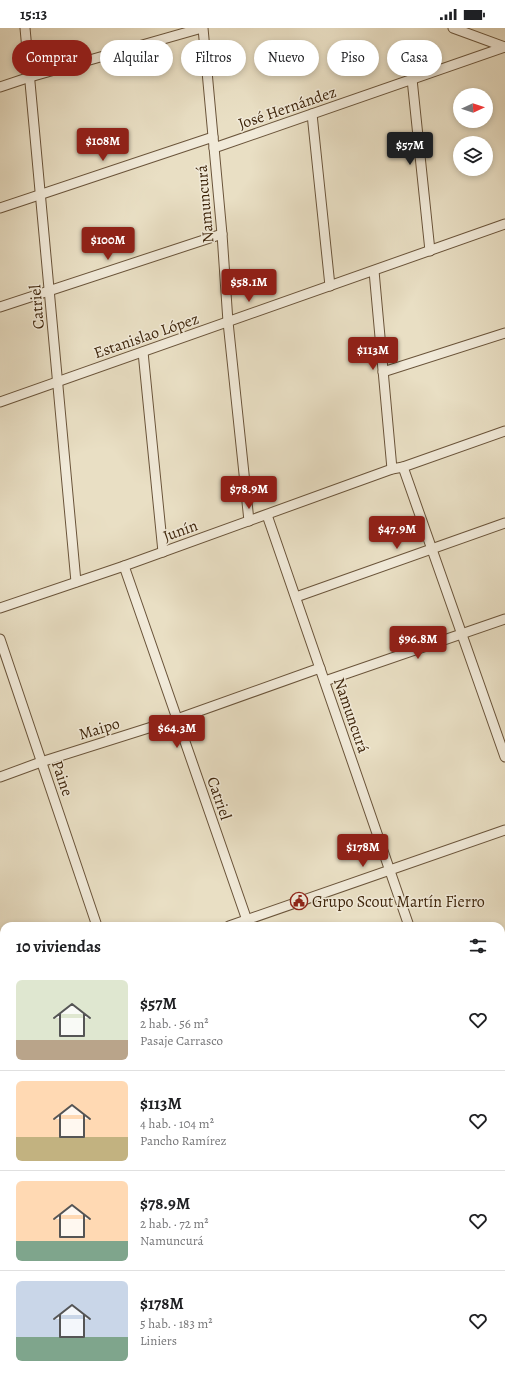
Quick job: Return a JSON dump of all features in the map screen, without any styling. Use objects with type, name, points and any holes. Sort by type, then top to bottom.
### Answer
[{"type":"street","name":"Catriel","points":[[25,28],[76,582]]},
{"type":"street","points":[[0,87],[202,28]]},
{"type":"street","name":"Namuncurá","points":[[202,28],[222,234],[228,322],[249,521]]},
{"type":"street","points":[[453,28],[505,47]]},
{"type":"street","name":"José Hernández","points":[[214,148],[505,47]]},
{"type":"street","points":[[412,79],[430,251]]},
{"type":"street","points":[[312,114],[330,286]]},
{"type":"street","points":[[0,208],[213,137]]},
{"type":"street","name":"Estanislao López","points":[[0,402],[505,224]]},
{"type":"street","points":[[0,307],[222,234]]},
{"type":"street","points":[[374,271],[392,468]]},
{"type":"street","points":[[383,372],[505,333]]},
{"type":"street","points":[[143,352],[163,552]]},
{"type":"street","name":"Junín","points":[[0,608],[267,515],[392,468],[404,467],[505,431]]},
{"type":"street","points":[[404,467],[505,757]]},
{"type":"street","name":"Namuncurá","points":[[267,515],[408,922]]},
{"type":"street","points":[[296,597],[505,522]]},
{"type":"street","name":"Catriel","points":[[124,566],[248,922]]},
{"type":"street","points":[[325,681],[505,619]]},
{"type":"street","name":"Paine","points":[[0,639],[96,922]]},
{"type":"street","name":"Maipo","points":[[0,777],[41,762],[177,719],[320,668]]},
{"type":"street","points":[[251,922],[390,870],[505,830]]},
{"type":"place","name":"Grupo Scout Martín Fierro","points":[[299,901]]}]
